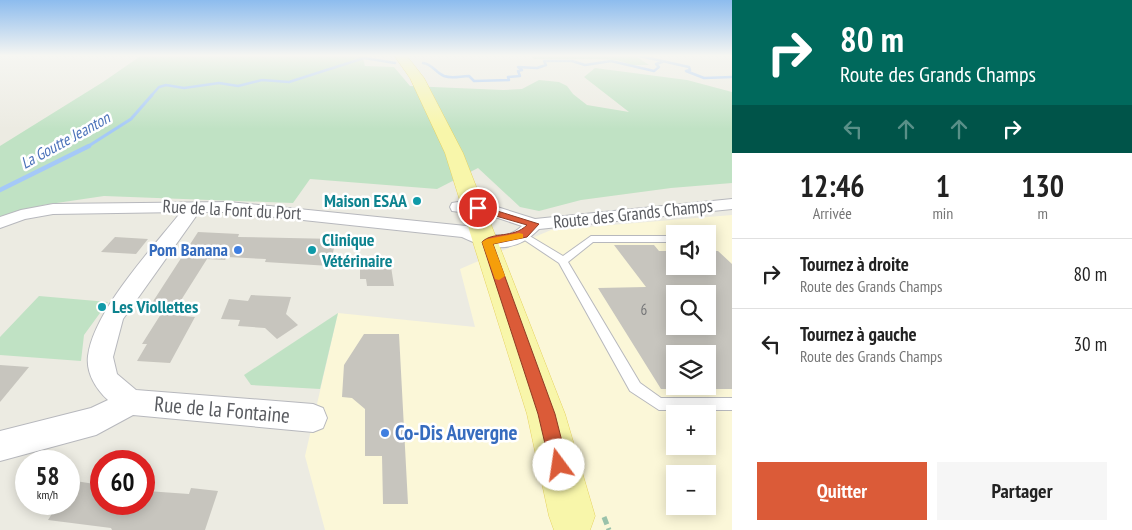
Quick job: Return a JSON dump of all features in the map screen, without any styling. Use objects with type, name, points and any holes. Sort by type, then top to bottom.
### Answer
[{"type":"main road","points":[[418,80],[427,98],[471,222],[486,296],[574,523]]},
{"type":"street","name":"Route des Grands Champs","points":[[471,222],[528,230],[732,204]]},
{"type":"street","name":"Rue de la Font du Port","points":[[0,223],[21,215],[52,209],[114,205],[261,210],[471,222]]},
{"type":"street","name":"Rue de la Fontaine","points":[[130,402],[106,380],[100,357],[112,317],[194,207]]},
{"type":"street","name":"Route des Grands Champs","points":[[471,222],[494,211],[528,230]]},
{"type":"street","name":"Rue de la Fontaine","points":[[0,446],[96,421],[130,402],[313,418]]},
{"type":"lane","points":[[528,230],[563,261],[634,387],[659,404],[732,404]]},
{"type":"lane","points":[[563,261],[591,239],[666,239]]},
{"type":"shaded area","points":[[732,215],[732,530],[325,530],[305,456],[338,313],[475,327],[460,269],[551,230]]},
{"type":"green space","points":[[106,80],[405,80],[410,86],[503,90],[522,89],[539,80],[559,82],[567,86],[573,94],[587,105],[629,112],[588,80],[687,80],[732,92],[732,183],[671,188],[581,200],[539,211],[520,207],[478,168],[437,189],[310,179],[293,203],[104,196],[43,205],[0,217],[0,146]]},
{"type":"green space","points":[[39,296],[108,302],[84,335],[81,361],[0,355],[0,337]]},
{"type":"green space","points":[[338,313],[320,389],[251,385],[244,375]]},
{"type":"building","points":[[198,232],[239,234],[238,237],[336,239],[330,266],[265,262],[266,259],[227,257],[225,260],[207,259],[178,305],[152,303]]},
{"type":"building","points":[[115,237],[148,239],[136,254],[101,252]]},
{"type":"building","points":[[614,245],[654,245],[659,251],[666,251],[666,275],[716,275],[716,251],[718,251],[732,264],[732,389],[716,389],[716,345],[666,345],[666,389],[661,389],[598,288],[646,287]]},
{"type":"building","points":[[360,260],[390,260],[394,286],[367,286],[366,279],[360,279]]},
{"type":"building","points":[[251,295],[291,297],[286,314],[298,325],[277,339],[265,328],[238,326],[240,320],[221,319],[229,299],[248,301]]},
{"type":"building","points":[[161,314],[195,317],[170,363],[137,361],[147,344],[142,344]]},
{"type":"building","name":"Co-Dis Auvergne","points":[[364,334],[399,334],[408,504],[383,504],[382,456],[365,456],[365,409],[352,398],[342,397],[344,365]]},
{"type":"building","points":[[0,365],[29,367],[0,402]]},
{"type":"building","points":[[80,482],[90,483],[90,515],[155,515],[155,492],[189,494],[191,488],[218,491],[205,530],[112,530],[111,528],[48,520],[51,515],[80,515]]},
{"type":"waterway","name":"La Goutte Jeanton","points":[[151,96],[159,87],[166,85],[184,88],[219,83],[238,86],[262,80],[289,82],[296,80]]},
{"type":"waterway","name":"La Goutte Jeanton","points":[[473,80],[509,80]]},
{"type":"waterway","name":"La Goutte Jeanton","points":[[87,147],[131,119],[152,95]]},
{"type":"waterway","name":"La Goutte Jeanton","points":[[0,190],[87,147]]},
{"type":"slow traffic","points":[[499,276],[487,242],[519,236]]},
{"type":"place","name":"Maison ESAA","points":[[417,201]]},
{"type":"place","name":"Pom Banana","points":[[238,250]]},
{"type":"place","name":"Clinique Vétérinaire","points":[[312,250]]},
{"type":"place","name":"Les Viollettes","points":[[102,307]]},
{"type":"place","name":"Co-Dis Auvergne","points":[[385,433]]},
{"type":"route","points":[[478,208],[494,211],[534,224],[523,235],[487,242],[546,414],[559,465]]}]
